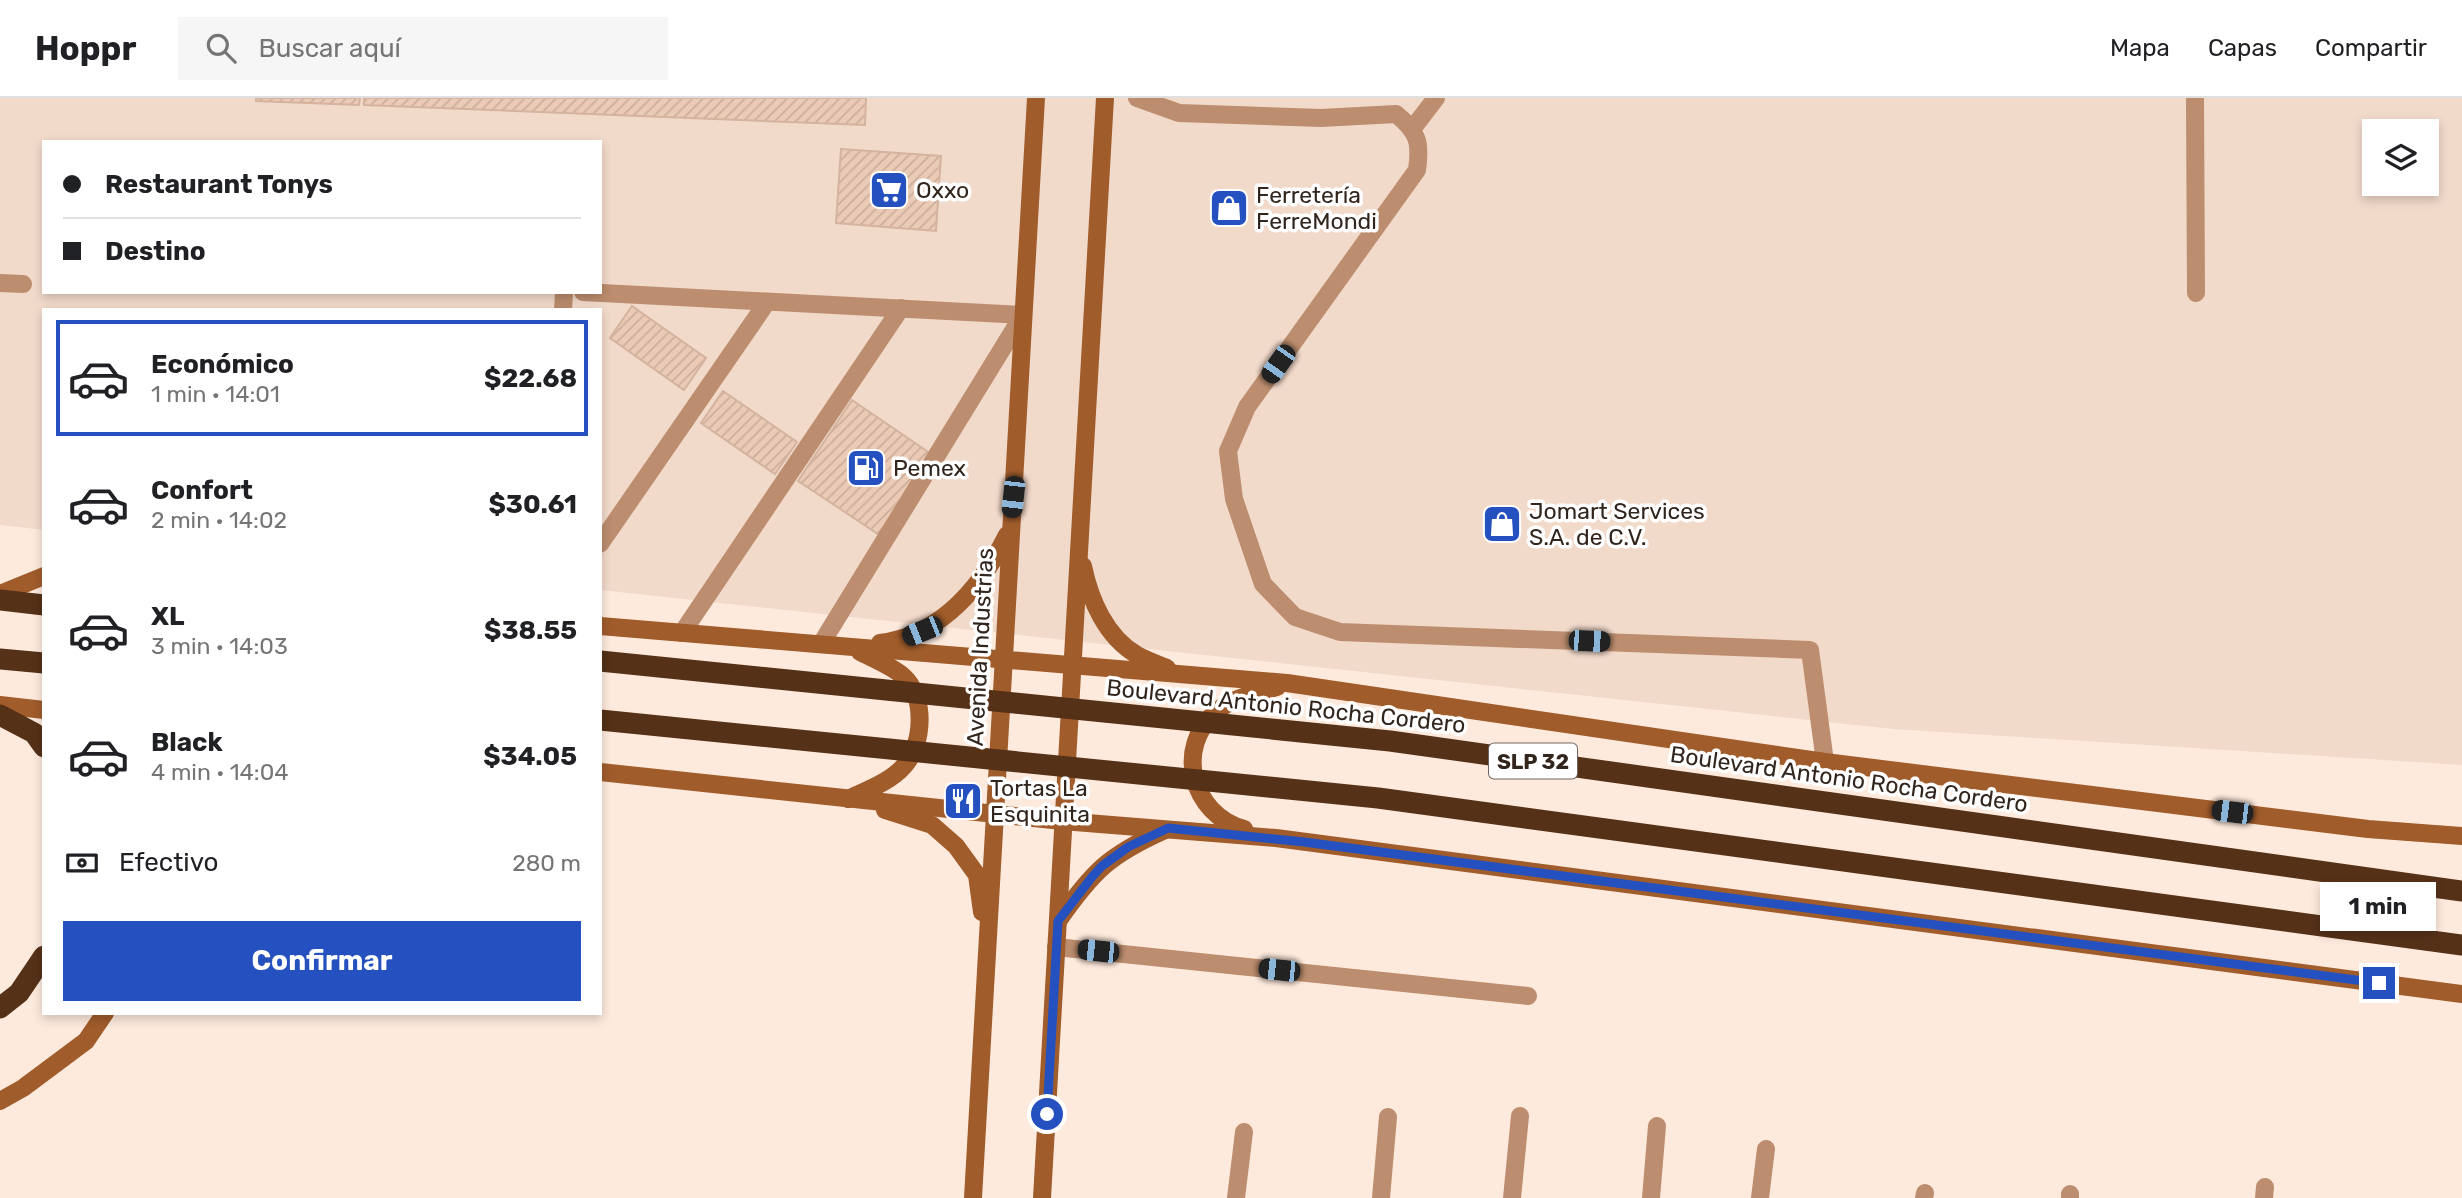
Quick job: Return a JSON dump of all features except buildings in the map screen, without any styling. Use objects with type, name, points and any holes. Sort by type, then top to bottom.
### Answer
[{"type":"highway","points":[[0,600],[42,604]]},
{"type":"highway","points":[[0,659],[42,663]]},
{"type":"highway","name":"Boulevard Antonio Rocha Cordero","points":[[602,661],[1390,741],[2462,891]]},
{"type":"highway","points":[[0,715],[34,733],[42,744]]},
{"type":"highway","points":[[602,719],[1378,798],[2462,944]]},
{"type":"highway","points":[[0,1007],[19,993],[42,959]]},
{"type":"main road","name":"Avenida Industrias","points":[[973,1198],[1036,98]]},
{"type":"main road","points":[[1042,1198],[1104,98]]},
{"type":"main road","points":[[851,647],[898,640],[922,631],[953,611],[976,587],[995,559],[1010,529],[1013,497]]},
{"type":"main road","points":[[1079,546],[1097,611],[1116,638],[1135,654],[1180,674]]},
{"type":"main road","points":[[0,594],[42,577]]},
{"type":"main road","name":"Boulevard Antonio Rocha Cordero","points":[[602,626],[1287,683],[1825,762],[2368,829],[2462,836]]},
{"type":"main road","points":[[848,799],[890,779],[905,765],[916,746],[920,724],[918,702],[905,677],[851,647]]},
{"type":"main road","points":[[1276,838],[1235,827],[1217,817],[1204,802],[1195,785],[1191,765],[1194,745],[1204,725],[1219,709],[1239,699],[1287,683]]},
{"type":"main road","points":[[0,705],[42,710]]},
{"type":"main road","points":[[602,772],[1062,821],[1276,838],[2462,994]]},
{"type":"main road","points":[[848,799],[932,825],[956,846],[977,875],[988,948]]},
{"type":"main road","points":[[1058,921],[1081,888],[1102,866],[1128,847],[1168,828]]},
{"type":"main road","points":[[0,1101],[23,1088],[86,1041],[104,1015]]},
{"type":"street","points":[[1137,98],[1178,113],[1321,118],[1396,114],[1413,128],[1420,148],[1418,170],[1247,407],[1228,451],[1234,499],[1263,584],[1295,617],[1340,632],[1810,650],[1825,762]]},
{"type":"street","points":[[1413,128],[1436,98]]},
{"type":"street","points":[[2195,98],[2196,293]]},
{"type":"street","points":[[0,282],[23,284]]},
{"type":"street","points":[[602,293],[1023,315],[821,644]]},
{"type":"street","points":[[602,541],[767,302]]},
{"type":"street","points":[[682,633],[901,309]]},
{"type":"street","points":[[1056,947],[1528,996]]},
{"type":"street","points":[[1512,1198],[1520,1116]]},
{"type":"street","points":[[1381,1198],[1388,1117]]},
{"type":"street","points":[[1651,1198],[1657,1126]]},
{"type":"street","points":[[1236,1198],[1244,1132]]},
{"type":"street","points":[[1760,1198],[1766,1149]]},
{"type":"shaded area","points":[[0,98],[2462,98],[2462,765],[1893,729],[602,590],[602,308],[42,308],[42,530],[0,525]]},
{"type":"place","name":"Oxxo","points":[[889,190]]},
{"type":"place","name":"Ferretería FerreMondi","points":[[1229,208]]},
{"type":"place","name":"Pemex","points":[[866,468]]},
{"type":"place","name":"Jomart Services S.A. de C.V.","points":[[1502,524]]},
{"type":"place","name":"Tortas La Esquinita","points":[[963,801]]},
{"type":"route","points":[[1047,1114],[1058,921],[1081,888],[1102,866],[1128,847],[1168,828],[1276,838],[2379,983]]}]
